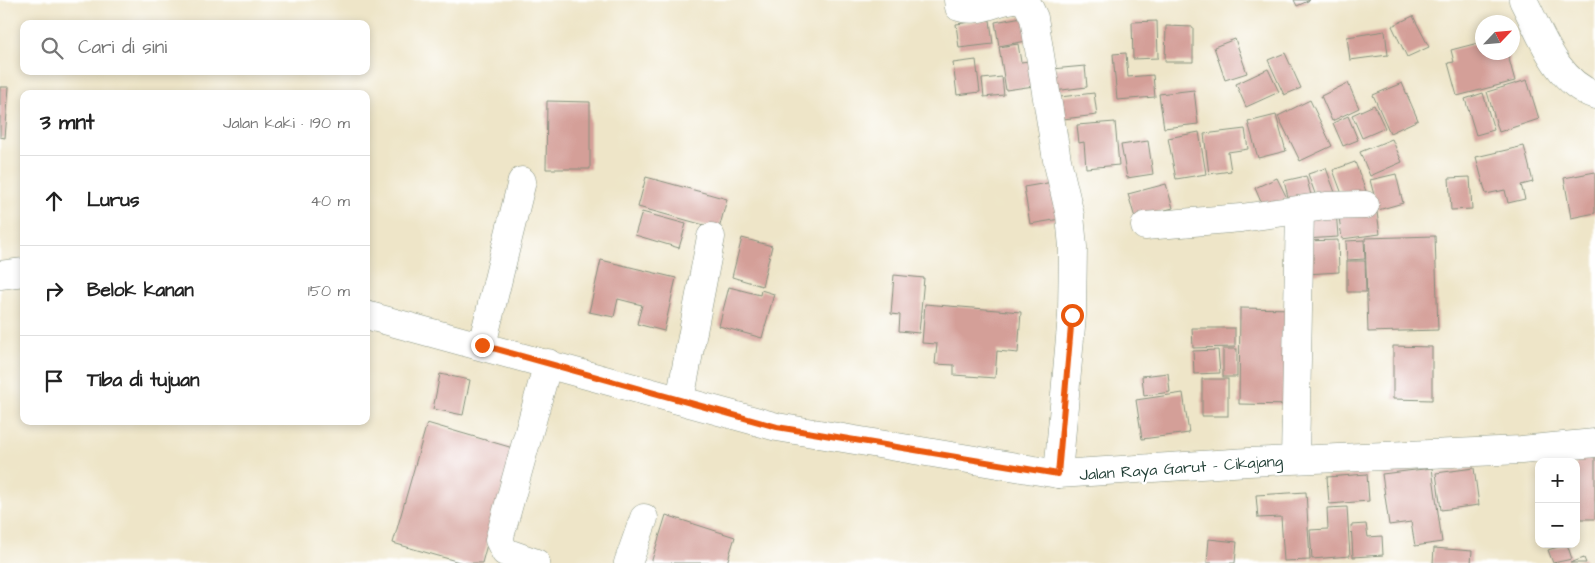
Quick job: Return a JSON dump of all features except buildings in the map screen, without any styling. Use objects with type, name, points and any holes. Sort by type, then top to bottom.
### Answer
[{"type":"main road","points":[[958,0],[959,7],[968,10],[978,10],[1021,1],[1034,18],[1057,160],[1070,215],[1072,315],[1058,474]]},
{"type":"main road","points":[[1523,0],[1567,79],[1582,91],[1595,95]]},
{"type":"main road","points":[[482,345],[522,181]]},
{"type":"main road","points":[[1145,226],[1365,205]]},
{"type":"main road","points":[[1295,460],[1300,210]]},
{"type":"main road","points":[[680,400],[711,237]]},
{"type":"main road","points":[[0,275],[20,272]]},
{"type":"main road","name":"Jalan Raya Garut - Cikajang","points":[[370,316],[482,345],[777,427],[1058,474],[1295,460],[1521,450],[1595,443]]},
{"type":"main road","points":[[536,563],[505,552],[499,540],[548,363]]},
{"type":"main road","points":[[628,563],[644,518]]},
{"type":"route","points":[[482,345],[777,427],[1036,472],[1058,474],[1067,395],[1068,348],[1072,315]]}]
